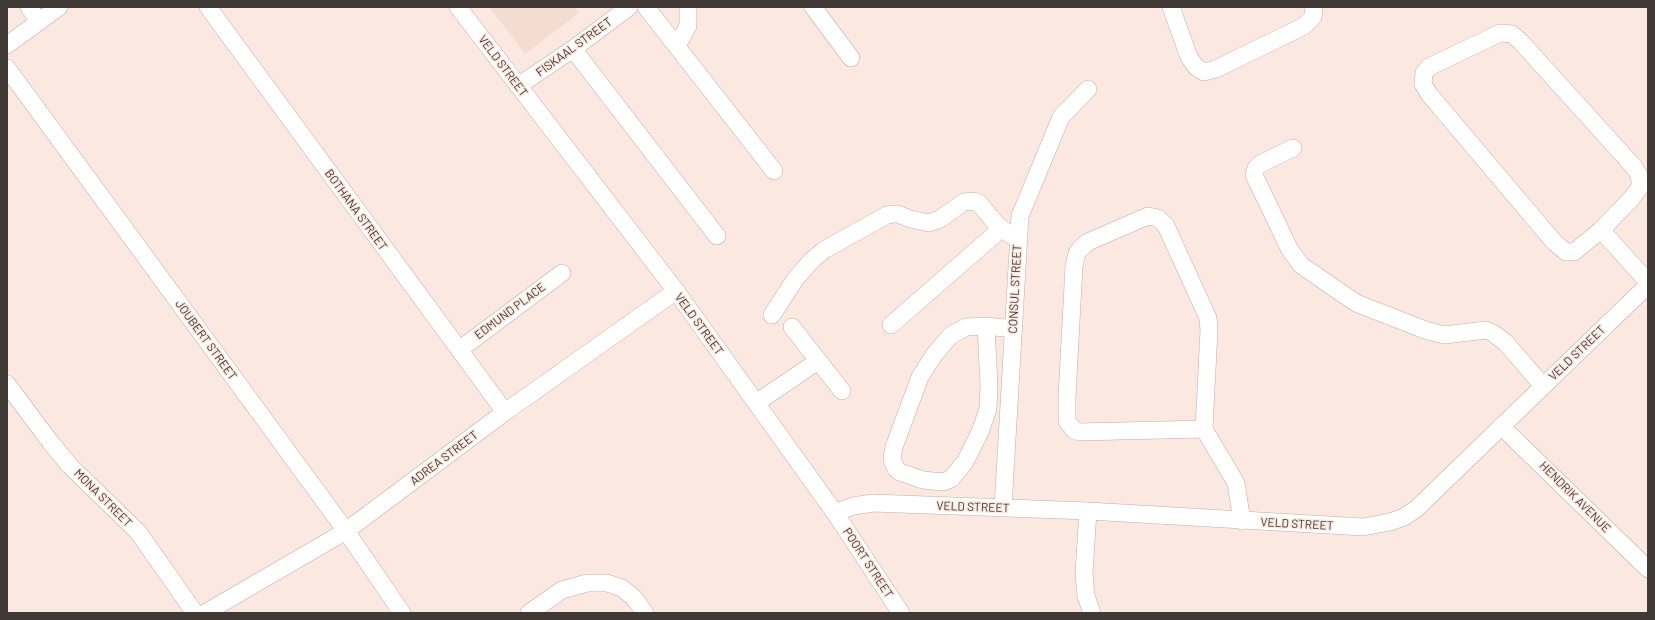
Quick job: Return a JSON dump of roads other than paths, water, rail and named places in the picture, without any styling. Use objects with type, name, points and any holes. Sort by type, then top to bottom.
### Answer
[{"type":"street","points":[[28,7],[39,22]]},
{"type":"street","points":[[7,45],[59,7]]},
{"type":"street","name":"BOTHANA STREET","points":[[208,7],[505,412]]},
{"type":"street","name":"VELD STREET","points":[[458,7],[676,291],[835,513],[853,506],[873,504],[1088,511],[1364,527],[1390,522],[1404,517],[1416,509],[1648,283]]},
{"type":"street","name":"FISKAAL STREET","points":[[518,86],[573,49],[629,7]]},
{"type":"street","points":[[646,7],[774,171]]},
{"type":"street","points":[[677,46],[688,26],[688,7]]},
{"type":"street","points":[[813,7],[851,58]]},
{"type":"street","points":[[1171,7],[1189,57],[1196,67],[1204,72],[1216,69],[1304,26],[1313,17],[1314,7]]},
{"type":"street","points":[[1506,33],[1516,37],[1634,167],[1639,175],[1640,181],[1638,192],[1601,230],[1574,252],[1563,250],[1429,94],[1424,87],[1422,80],[1426,69],[1494,35],[1506,33]]},
{"type":"street","points":[[573,49],[717,236]]},
{"type":"street","name":"JOUBERT STREET","points":[[7,68],[346,531],[402,613]]},
{"type":"street","name":"CONSUL STREET","points":[[1003,508],[1018,240],[1021,212],[1058,122],[1088,89]]},
{"type":"street","points":[[1293,148],[1260,164],[1256,168],[1254,175],[1290,250],[1301,265],[1356,304],[1425,330],[1444,335],[1486,330],[1493,333],[1506,343],[1543,386]]},
{"type":"street","points":[[772,315],[796,278],[812,260],[824,250],[887,215],[898,214],[910,219],[929,222],[940,219],[964,202],[974,200],[979,203],[1001,229],[1018,240]]},
{"type":"street","points":[[1204,429],[1079,432],[1074,430],[1067,421],[1074,266],[1077,253],[1088,242],[1148,216],[1158,218],[1166,226],[1208,318],[1209,330],[1204,429],[1236,483],[1242,521]]},
{"type":"street","points":[[891,325],[1001,229]]},
{"type":"street","points":[[1601,230],[1648,283]]},
{"type":"street","name":"EDMUND PLACE","points":[[459,350],[562,273]]},
{"type":"street","name":"ADREA STREET","points":[[205,613],[346,531],[505,412],[676,291]]},
{"type":"street","points":[[986,326],[989,386],[988,409],[980,432],[965,462],[954,476],[943,482],[923,480],[900,472],[894,464],[892,453],[920,377],[934,355],[950,336],[966,327],[986,326],[1013,329]]},
{"type":"street","points":[[792,327],[842,391]]},
{"type":"street","points":[[756,403],[818,361]]},
{"type":"street","name":"MONA STREET","points":[[7,384],[70,466],[138,532],[195,613]]},
{"type":"street","name":"HENDRIK AVENUE","points":[[1501,426],[1648,569]]},
{"type":"street","points":[[1088,511],[1084,573],[1086,596],[1092,613]]},
{"type":"street","name":"POORT STREET","points":[[835,513],[901,613]]},
{"type":"street","points":[[529,613],[562,590],[592,583],[608,583],[622,588],[634,598],[645,613]]}]
